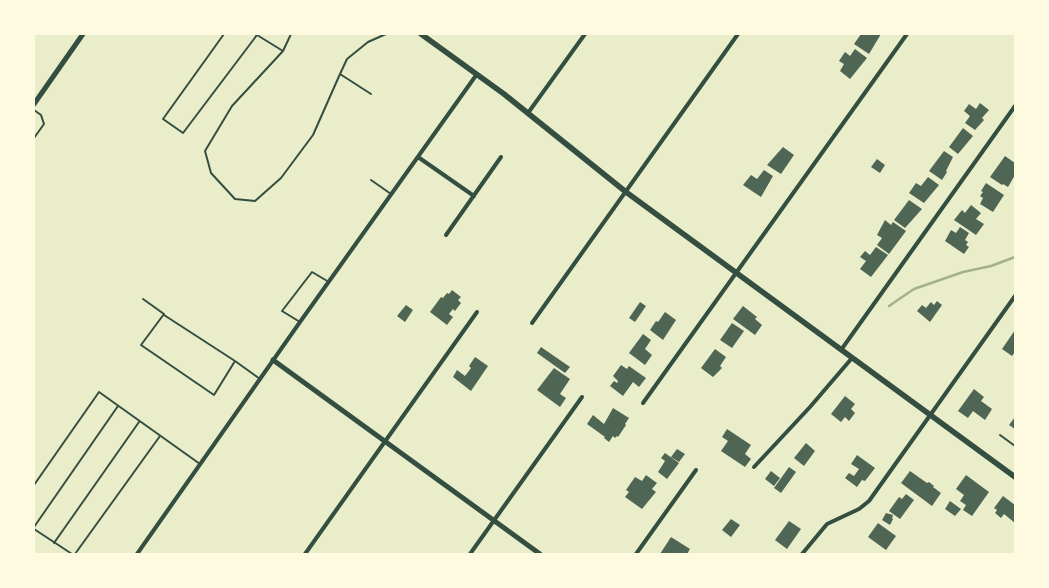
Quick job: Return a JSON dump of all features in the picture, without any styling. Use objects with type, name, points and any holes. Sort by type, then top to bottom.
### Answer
[{"type":"main road","points":[[421,34],[431,36],[626,192],[1015,477]]},
{"type":"street","points":[[34,104],[83,34]]},
{"type":"street","points":[[528,113],[585,34]]},
{"type":"street","points":[[532,323],[738,34]]},
{"type":"street","points":[[642,402],[907,34]]},
{"type":"street","points":[[137,554],[477,74]]},
{"type":"street","points":[[841,350],[1015,106]]},
{"type":"street","points":[[418,157],[474,196]]},
{"type":"street","points":[[446,234],[501,157]]},
{"type":"street","points":[[802,554],[827,524],[859,509],[869,500],[931,416],[1015,296]]},
{"type":"street","points":[[305,554],[477,312]]},
{"type":"street","points":[[754,467],[810,407],[852,358]]},
{"type":"street","points":[[274,360],[540,554]]},
{"type":"street","points":[[470,554],[582,397]]},
{"type":"street","points":[[636,554],[696,470]]},
{"type":"lane","points":[[224,34],[163,119],[183,133],[256,34],[283,52]]},
{"type":"lane","points":[[291,34],[283,52],[232,106],[205,150],[211,173],[235,199],[255,201],[281,178],[313,136],[347,59],[368,42],[386,34]]},
{"type":"lane","points":[[340,74],[370,94]]},
{"type":"lane","points":[[34,110],[40,115],[44,124],[34,138]]},
{"type":"lane","points":[[371,180],[392,194]]},
{"type":"lane","points":[[300,322],[282,311],[312,272],[329,282]]},
{"type":"lane","points":[[142,299],[260,379]]},
{"type":"lane","points":[[164,314],[142,345],[214,395],[235,361]]},
{"type":"lane","points":[[34,485],[99,392],[200,465]]},
{"type":"lane","points":[[118,406],[34,528],[74,554],[160,436]]},
{"type":"lane","points":[[54,542],[139,421]]},
{"type":"lane","points":[[1000,435],[1015,446]]},
{"type":"building","points":[[861,34],[881,34],[869,54],[854,44]]},
{"type":"building","points":[[855,49],[867,58],[850,79],[840,71],[844,64],[839,61],[845,52],[850,56]]},
{"type":"building","points":[[980,103],[989,110],[982,118],[984,120],[975,130],[965,123],[970,116],[964,111],[969,104],[976,109]]},
{"type":"building","points":[[963,128],[973,136],[958,154],[949,147]]},
{"type":"building","points":[[783,147],[794,155],[781,174],[767,165]]},
{"type":"building","points":[[944,151],[953,157],[942,180],[929,171]]},
{"type":"building","points":[[1005,156],[1015,163],[1015,175],[1008,187],[990,177]]},
{"type":"building","points":[[877,159],[885,165],[880,173],[871,167]]},
{"type":"building","points":[[764,170],[773,176],[761,197],[743,185],[751,175],[757,179]]},
{"type":"building","points":[[928,177],[939,185],[924,203],[909,193],[916,183],[921,186]]},
{"type":"building","points":[[986,183],[1004,195],[993,212],[980,204],[983,198],[980,196],[983,192],[981,191]]},
{"type":"building","points":[[909,200],[922,209],[905,228],[894,220]]},
{"type":"building","points":[[971,205],[981,213],[976,219],[984,224],[976,235],[954,220],[962,210],[965,213]]},
{"type":"building","points":[[885,220],[891,225],[893,222],[906,231],[889,254],[877,245],[882,238],[877,235]]},
{"type":"building","points":[[960,227],[969,233],[965,240],[968,242],[966,245],[969,247],[964,254],[945,241],[951,230],[956,233]]},
{"type":"building","points":[[876,247],[888,255],[871,277],[860,269],[866,261],[860,257],[865,251],[870,255]]},
{"type":"building","points":[[452,290],[461,297],[458,300],[461,303],[455,311],[453,309],[449,314],[453,317],[447,325],[430,312],[441,297],[443,298]]},
{"type":"building","points":[[937,301],[942,305],[930,322],[917,311],[922,305],[926,308],[931,302],[934,305]]},
{"type":"building","points":[[640,302],[646,306],[635,322],[629,318]]},
{"type":"building","points":[[406,305],[413,310],[405,322],[397,316]]},
{"type":"building","points":[[743,306],[757,317],[755,319],[762,325],[755,335],[733,319]]},
{"type":"building","points":[[665,312],[676,320],[663,340],[650,330]]},
{"type":"building","points":[[732,323],[744,331],[732,348],[720,340]]},
{"type":"building","points":[[1015,330],[1015,352],[1012,356],[1002,349]]},
{"type":"building","points":[[643,334],[651,340],[645,349],[652,355],[645,365],[629,353]]},
{"type":"building","points":[[541,347],[570,367],[565,373],[537,353]]},
{"type":"building","points":[[715,349],[726,357],[720,366],[722,368],[713,377],[701,368]]},
{"type":"building","points":[[475,357],[488,366],[471,391],[453,377],[457,370],[465,376],[471,368],[469,366]]},
{"type":"building","points":[[621,365],[627,369],[629,366],[646,378],[639,387],[633,382],[623,396],[610,386],[614,381],[617,383],[618,381],[613,376]]},
{"type":"building","points":[[554,368],[570,379],[560,394],[566,398],[560,407],[537,390]]},
{"type":"building","points":[[974,389],[984,397],[981,401],[992,409],[985,420],[973,411],[968,418],[958,411]]},
{"type":"building","points":[[845,396],[855,404],[851,409],[855,413],[849,421],[845,417],[841,422],[831,414]]},
{"type":"building","points":[[613,408],[629,418],[618,437],[615,438],[613,436],[609,442],[587,424],[593,415],[604,424]]},
{"type":"building","points":[[1015,417],[1015,429],[1009,425]]},
{"type":"building","points":[[727,429],[751,445],[745,454],[751,459],[745,467],[721,451],[728,441],[722,437]]},
{"type":"building","points":[[806,443],[815,451],[804,466],[794,458]]},
{"type":"building","points":[[677,449],[685,454],[679,462],[671,457]]},
{"type":"building","points":[[665,453],[679,463],[667,479],[658,472],[665,461],[661,458]]},
{"type":"building","points":[[857,455],[875,468],[865,481],[862,480],[857,487],[845,478],[849,473],[854,476],[859,469],[851,464]]},
{"type":"building","points":[[789,467],[796,472],[781,493],[774,488]]},
{"type":"building","points":[[771,471],[780,478],[774,486],[765,479]]},
{"type":"building","points":[[910,471],[927,483],[929,482],[941,493],[932,506],[901,483]]},
{"type":"building","points":[[646,475],[657,483],[652,489],[656,492],[642,509],[625,497],[629,492],[626,490],[635,477],[642,481]]},
{"type":"building","points":[[966,475],[989,492],[972,516],[963,510],[966,505],[960,501],[964,495],[956,489]]},
{"type":"building","points":[[906,494],[914,500],[900,519],[889,511],[899,497],[902,499]]},
{"type":"building","points":[[1003,496],[1015,505],[1015,523],[1004,514],[1001,518],[995,513],[997,510],[994,508]]},
{"type":"building","points":[[950,501],[961,509],[955,516],[945,509]]},
{"type":"building","points":[[886,513],[893,515],[890,525],[882,520]]},
{"type":"building","points":[[731,519],[740,525],[731,537],[722,530]]},
{"type":"building","points":[[789,521],[801,529],[787,549],[775,540]]},
{"type":"building","points":[[878,523],[896,536],[886,550],[868,537]]},
{"type":"building","points":[[671,537],[690,549],[687,554],[660,554]]},
{"type":"waterway","points":[[889,306],[914,289],[1015,257]]}]
